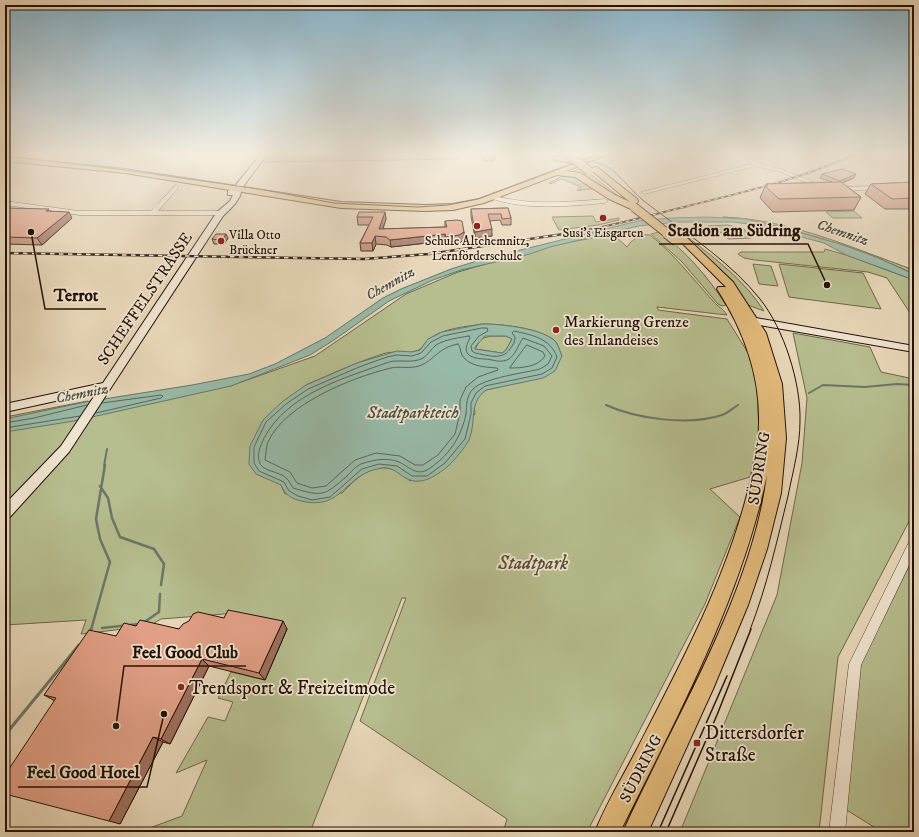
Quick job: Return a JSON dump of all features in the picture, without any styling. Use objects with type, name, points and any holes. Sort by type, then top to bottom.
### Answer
[{"type":"main road","name":"SCHEFFELSTRASSE","points":[[5,513],[65,448],[221,213],[219,211],[231,192]]},
{"type":"main road","points":[[272,192],[327,204],[371,208],[453,207],[492,197],[501,192]]},
{"type":"main road","points":[[299,192],[340,200],[378,203],[439,203],[474,197],[486,192]]},
{"type":"main road","points":[[605,192],[637,206]]},
{"type":"main road","name":"SÜDRING","points":[[619,192],[680,240],[706,258],[723,277],[770,358],[778,399],[778,456],[769,510],[753,567],[733,619],[635,832]]},
{"type":"main road","points":[[745,317],[914,344]]},
{"type":"main road","points":[[745,317],[914,349]]},
{"type":"main road","name":"SÜDRING","points":[[607,832],[668,712],[708,627],[747,529],[759,480],[764,449],[766,422],[762,384],[745,317]]},
{"type":"main road","points":[[5,408],[105,386]]},
{"type":"street","points":[[153,213],[172,192]]},
{"type":"street","points":[[492,197],[503,201],[519,203],[605,201]]},
{"type":"street","points":[[5,203],[79,213],[221,213]]},
{"type":"street","points":[[837,832],[855,664],[914,543]]},
{"type":"green space","points":[[854,211],[862,218],[833,218],[826,212]]},
{"type":"green space","points":[[593,216],[596,222],[619,218],[619,220],[598,225],[559,230],[552,217]]},
{"type":"green space","points":[[723,217],[748,219],[772,223],[820,236],[914,270],[914,274],[876,257],[843,245],[796,231],[745,219]]},
{"type":"green space","points":[[728,225],[744,229],[751,238],[728,239],[723,233],[713,232],[708,226]]},
{"type":"green space","points":[[659,232],[678,247],[696,265],[712,284],[726,305],[722,306],[718,304],[682,262],[651,234]]},
{"type":"green space","name":"Stadtpark","points":[[613,234],[627,247],[637,238],[643,235],[650,235],[675,258],[727,315],[657,307],[658,310],[727,319],[750,356],[757,383],[759,435],[750,477],[710,489],[740,517],[705,604],[587,832],[503,832],[507,819],[360,721],[406,598],[402,598],[310,832],[146,832],[147,829],[182,816],[207,760],[176,773],[208,717],[225,721],[233,702],[218,698],[231,672],[265,680],[287,629],[237,613],[161,619],[149,626],[81,634],[86,620],[5,625],[5,417],[88,401],[95,411],[230,386],[315,356],[406,294],[458,272],[549,246]],"holes":[[[490,324],[510,326],[540,333],[555,341],[562,356],[499,387],[486,390],[478,396],[474,404],[475,414],[410,481],[395,470],[379,468],[359,477],[342,493],[285,494],[281,485],[306,385],[376,356],[386,353],[416,351],[429,339],[447,330]]]},
{"type":"green space","points":[[689,238],[720,263],[739,281],[764,311],[748,305],[737,290],[685,239]]},
{"type":"green space","points":[[825,249],[846,255],[914,280],[914,319],[887,278],[868,272],[755,260],[744,258],[738,254],[741,252],[824,252]]},
{"type":"green space","points":[[753,264],[771,266],[778,286],[759,284]]},
{"type":"green space","points":[[779,264],[863,273],[881,309],[789,297]]},
{"type":"green space","points":[[793,333],[870,347],[881,372],[914,379],[914,512],[838,657],[819,832],[680,832],[777,595],[802,463],[807,398]]},
{"type":"green space","points":[[490,336],[506,336],[512,339],[506,350],[502,353],[475,349],[481,339]]},
{"type":"green space","points":[[914,556],[914,832],[882,832],[845,809],[861,664]]},
{"type":"water","points":[[708,217],[745,219],[781,227],[843,245],[876,257],[914,274],[914,280],[846,255],[824,243],[756,225],[733,222],[678,222],[639,226],[461,270],[433,280],[389,301],[310,355],[231,386],[74,421],[5,432],[5,419],[85,402],[192,385],[249,374],[275,364],[325,338],[383,298],[401,289],[451,269],[480,260],[638,221],[669,218]]},
{"type":"water","name":"Stadtparkteich","points":[[482,324],[531,330],[555,341],[562,356],[555,371],[543,378],[486,390],[480,395],[475,407],[469,440],[448,466],[425,480],[410,480],[388,468],[377,469],[357,478],[334,497],[326,501],[315,503],[301,501],[294,498],[284,491],[281,485],[256,474],[249,464],[250,446],[263,420],[283,401],[306,385],[357,363],[397,351],[412,352],[420,350],[428,339],[442,332]],"holes":[[[485,336],[506,336],[512,339],[506,350],[502,353],[475,349],[475,347]]]},
{"type":"building","points":[[772,192],[854,192],[861,197],[779,199]]},
{"type":"building","points":[[882,192],[914,192],[914,198],[892,199]]},
{"type":"building","points":[[5,208],[49,209],[46,211],[69,212],[37,238],[5,237]]},
{"type":"building","points":[[508,208],[511,218],[502,219],[501,214],[488,214],[492,229],[475,232],[471,209]]},
{"type":"building","points":[[359,212],[385,212],[379,229],[447,227],[445,221],[457,220],[462,221],[464,232],[459,235],[446,237],[445,234],[390,240],[386,237],[375,236],[372,243],[360,243],[373,217],[357,217]]},
{"type":"building","points":[[216,234],[226,234],[222,240],[212,239]]},
{"type":"building","points":[[228,610],[283,621],[259,673],[202,659],[161,739],[153,737],[109,821],[5,794],[5,775],[56,698],[44,695],[89,630],[116,636],[124,623],[136,626],[140,620],[179,629],[183,624],[189,621],[193,614],[198,612],[224,618]]},
{"type":"waterway","points":[[809,393],[823,385],[865,387],[897,384],[914,385]]},
{"type":"waterway","points":[[606,405],[633,414],[679,420],[694,420],[722,415],[738,405]]},
{"type":"waterway","points":[[104,466],[107,449]]},
{"type":"waterway","points":[[101,488],[105,465]]},
{"type":"waterway","points":[[91,630],[110,562],[100,539],[96,519],[101,488]]},
{"type":"waterway","points":[[101,488],[108,498],[112,518],[120,537],[154,549],[164,564],[161,585]]},
{"type":"waterway","points":[[143,623],[159,612],[160,594]]},
{"type":"waterway","points":[[102,628],[139,624]]},
{"type":"waterway","points":[[5,735],[79,645]]},
{"type":"tram line","points":[[275,192],[334,203],[418,207],[448,205],[478,199],[497,192]]},
{"type":"tram line","points":[[634,192],[645,202],[712,252],[749,286],[769,311],[777,325],[794,374],[800,406],[799,440],[796,458],[776,547],[762,597],[750,630]]},
{"type":"tram line","points":[[666,832],[717,715],[751,629]]},
{"type":"tram line","points":[[658,832],[727,676]]},
{"type":"railway","points":[[566,234],[626,222],[741,192]]},
{"type":"railway","points":[[5,253],[364,259],[429,254],[566,234]]},
{"type":"place","name":"Susi's Eisgarten","points":[[603,218]]},
{"type":"place","name":"Schule Altchemnitz, Lernförderschule","points":[[477,226]]},
{"type":"place","name":"Terrot","points":[[31,232]]},
{"type":"place","name":"Villa Otto Brückner","points":[[221,241]]},
{"type":"place","name":"Stadion am Südring","points":[[827,285]]},
{"type":"place","name":"Markierung Grenze des Inlandeises","points":[[556,330]]},
{"type":"place","name":"Trendsport & Freizeitmode","points":[[181,687]]},
{"type":"place","name":"Feel Good Hotel","points":[[164,714]]},
{"type":"place","name":"Feel Good Club","points":[[116,726]]},
{"type":"place","name":"Dittersdorfer Straße","points":[[697,743]]},
{"type":"water label","name":"Chemnitz","points":[[843,232]]},
{"type":"water label","name":"Chemnitz","points":[[390,283]]},
{"type":"water label","name":"Chemnitz","points":[[82,393]]}]
